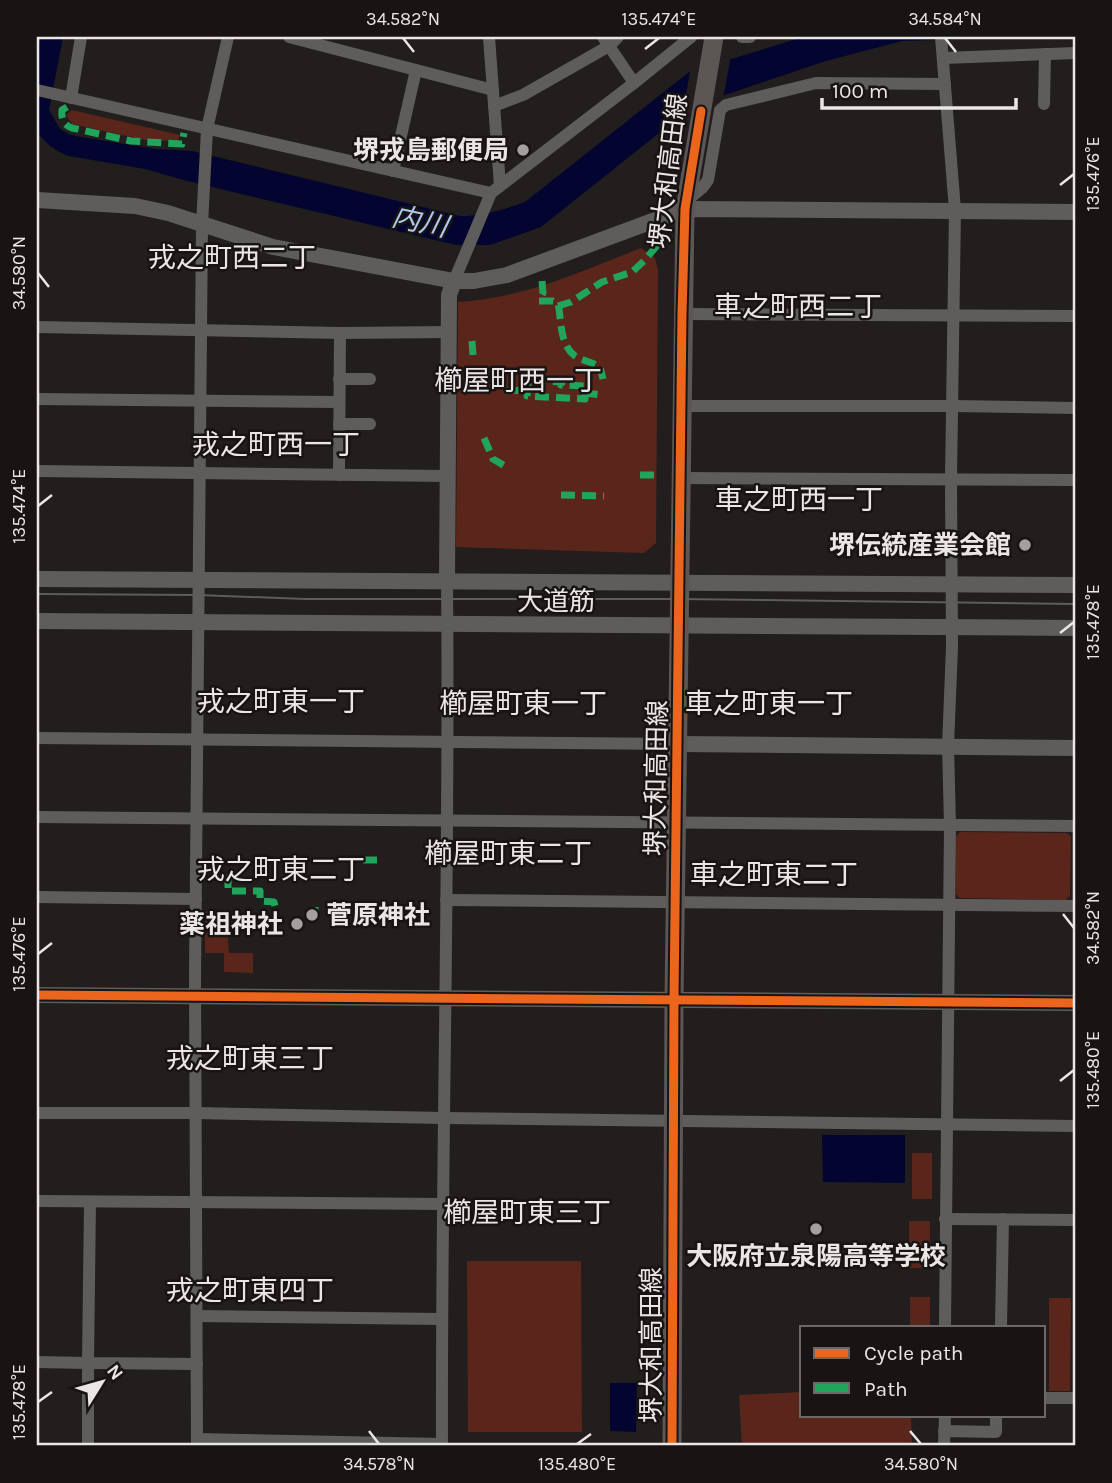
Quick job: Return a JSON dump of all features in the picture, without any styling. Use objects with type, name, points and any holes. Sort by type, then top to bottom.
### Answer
[{"type":"main road","name":"堺大和高田線","points":[[672,1446],[674,999],[685,205],[710,110],[710,57],[714,37]]},
{"type":"street","points":[[66,97],[81,37]]},
{"type":"street","points":[[228,37],[206,135],[202,225],[195,1112],[197,1442],[442,1445],[449,295],[493,193],[494,106],[489,37]]},
{"type":"street","points":[[289,37],[493,90]]},
{"type":"street","points":[[493,193],[691,37]]},
{"type":"street","points":[[742,37],[750,37]]},
{"type":"street","points":[[494,106],[523,94],[610,40],[634,83]]},
{"type":"street","points":[[945,1326],[950,825],[948,746],[952,629],[955,210],[942,48],[1045,54],[1075,53]]},
{"type":"street","points":[[1044,104],[1045,54]]},
{"type":"street","points":[[393,171],[416,70]]},
{"type":"street","points":[[710,110],[816,83],[945,84]]},
{"type":"street","points":[[37,90],[206,135],[493,193]]},
{"type":"street","points":[[37,200],[135,206],[169,213],[273,247],[454,281],[474,281],[508,275],[685,205],[1075,212]]},
{"type":"street","points":[[682,314],[1075,316]]},
{"type":"street","points":[[37,327],[340,333],[449,332]]},
{"type":"street","points":[[339,475],[340,333]]},
{"type":"street","points":[[339,379],[370,379]]},
{"type":"street","points":[[37,399],[339,402]]},
{"type":"street","points":[[681,406],[1075,408]]},
{"type":"street","points":[[339,424],[370,424]]},
{"type":"street","points":[[37,471],[447,476]]},
{"type":"street","points":[[681,478],[1075,480]]},
{"type":"street","name":"大道筋","points":[[37,579],[1075,585]]},
{"type":"street","name":"大道筋","points":[[37,621],[1075,628]]},
{"type":"street","points":[[37,738],[1075,748]]},
{"type":"street","points":[[37,817],[1075,826]]},
{"type":"street","points":[[37,897],[196,899]]},
{"type":"street","points":[[446,900],[1075,906]]},
{"type":"street","points":[[37,995],[1075,1003]]},
{"type":"street","points":[[37,1113],[195,1112],[1075,1126]]},
{"type":"street","points":[[37,1201],[444,1204]]},
{"type":"street","points":[[88,1446],[90,1202]]},
{"type":"street","points":[[946,1219],[1075,1220]]},
{"type":"street","points":[[1001,1326],[1003,1219]]},
{"type":"street","points":[[197,1316],[441,1319]]},
{"type":"street","points":[[37,1362],[197,1364]]},
{"type":"street","points":[[1046,1398],[1075,1398]]},
{"type":"street","points":[[944,1446],[945,1416]]},
{"type":"street","points":[[944,1431],[996,1432],[996,1416]]},
{"type":"shaded area","points":[[72,110],[180,135],[178,141],[145,140],[72,124],[66,115]]},
{"type":"shaded area","points":[[641,248],[655,258],[658,270],[656,543],[644,553],[456,547],[458,302],[528,290]]},
{"type":"shaded area","points":[[960,832],[1067,833],[1071,837],[1070,896],[1065,900],[960,898],[956,894],[956,836]]},
{"type":"shaded area","points":[[205,911],[226,912],[229,953],[253,953],[253,973],[224,972],[224,953],[205,953]]},
{"type":"shaded area","points":[[912,1153],[932,1153],[932,1199],[912,1199]]},
{"type":"shaded area","points":[[909,1221],[930,1221],[930,1268],[909,1268]]},
{"type":"shaded area","points":[[467,1261],[581,1261],[582,1432],[468,1432]]},
{"type":"shaded area","points":[[910,1297],[930,1297],[930,1326],[910,1326]]},
{"type":"shaded area","points":[[1049,1298],[1071,1298],[1070,1391],[1049,1391]]},
{"type":"shaded area","points":[[800,1392],[800,1416],[911,1416],[912,1446],[742,1446],[739,1395]]},
{"type":"water","name":"内川","points":[[40,37],[63,37],[49,110],[60,129],[71,135],[156,149],[192,151],[460,216],[493,212],[525,202],[689,72],[803,37],[1033,37],[902,41],[826,61],[725,95],[683,114],[541,227],[490,245],[456,245],[145,169],[59,152],[47,144],[37,132],[37,62]]},
{"type":"water","points":[[822,1135],[905,1135],[905,1183],[823,1182]]},
{"type":"water","points":[[610,1383],[637,1383],[636,1432],[610,1431]]},
{"type":"pier","points":[[731,55],[723,99],[681,120],[691,67]]},
{"type":"tram line","points":[[37,594],[305,599],[678,599],[1075,604]]},
{"type":"marked path","points":[[67,107],[62,110],[63,119],[72,128],[131,141],[182,144],[184,133]]},
{"type":"marked path","points":[[558,306],[571,302],[602,282],[632,272],[660,242]]},
{"type":"marked path","points":[[542,281],[543,293],[539,301],[553,301],[558,304],[566,345],[575,356],[600,367],[603,379]]},
{"type":"marked path","points":[[472,341],[473,355]]},
{"type":"marked path","points":[[585,393],[585,399],[527,396],[528,383],[540,384],[540,381],[585,386],[585,393],[602,395]]},
{"type":"marked path","points":[[505,391],[527,390]]},
{"type":"marked path","points":[[484,438],[493,459],[505,466]]},
{"type":"marked path","points":[[640,475],[660,475]]},
{"type":"marked path","points":[[561,495],[604,496]]},
{"type":"marked path","points":[[363,860],[381,860]]},
{"type":"marked path","points":[[228,874],[228,891],[260,891],[260,901],[274,902],[276,911]]},
{"type":"marked path","points":[[315,907],[315,912]]},
{"type":"cycle path","points":[[672,1446],[682,314],[685,209],[701,111]]},
{"type":"cycle path","points":[[37,995],[1075,1003]]},
{"type":"place","name":"堺戎島郵便局","points":[[523,150]]},
{"type":"place","name":"堺伝統産業会館","points":[[1025,545]]},
{"type":"place","name":"菅原神社","points":[[312,915]]},
{"type":"place","name":"薬祖神社","points":[[297,924]]},
{"type":"place","name":"大阪府立泉陽高等学校","points":[[816,1229]]},
{"type":"district","name":"戎之町西二丁","points":[[232,257]]},
{"type":"district","name":"車之町西二丁","points":[[798,306]]},
{"type":"district","name":"櫛屋町西一丁","points":[[518,380]]},
{"type":"district","name":"戎之町西一丁","points":[[276,444]]},
{"type":"district","name":"車之町西一丁","points":[[799,499]]},
{"type":"district","name":"戎之町東一丁","points":[[281,701]]},
{"type":"district","name":"櫛屋町東一丁","points":[[523,703]]},
{"type":"district","name":"車之町東一丁","points":[[769,703]]},
{"type":"district","name":"櫛屋町東二丁","points":[[508,853]]},
{"type":"district","name":"戎之町東二丁","points":[[281,869]]},
{"type":"district","name":"車之町東二丁","points":[[774,874]]},
{"type":"district","name":"戎之町東三丁","points":[[250,1058]]},
{"type":"district","name":"櫛屋町東三丁","points":[[527,1212]]},
{"type":"district","name":"戎之町東四丁","points":[[250,1290]]}]
